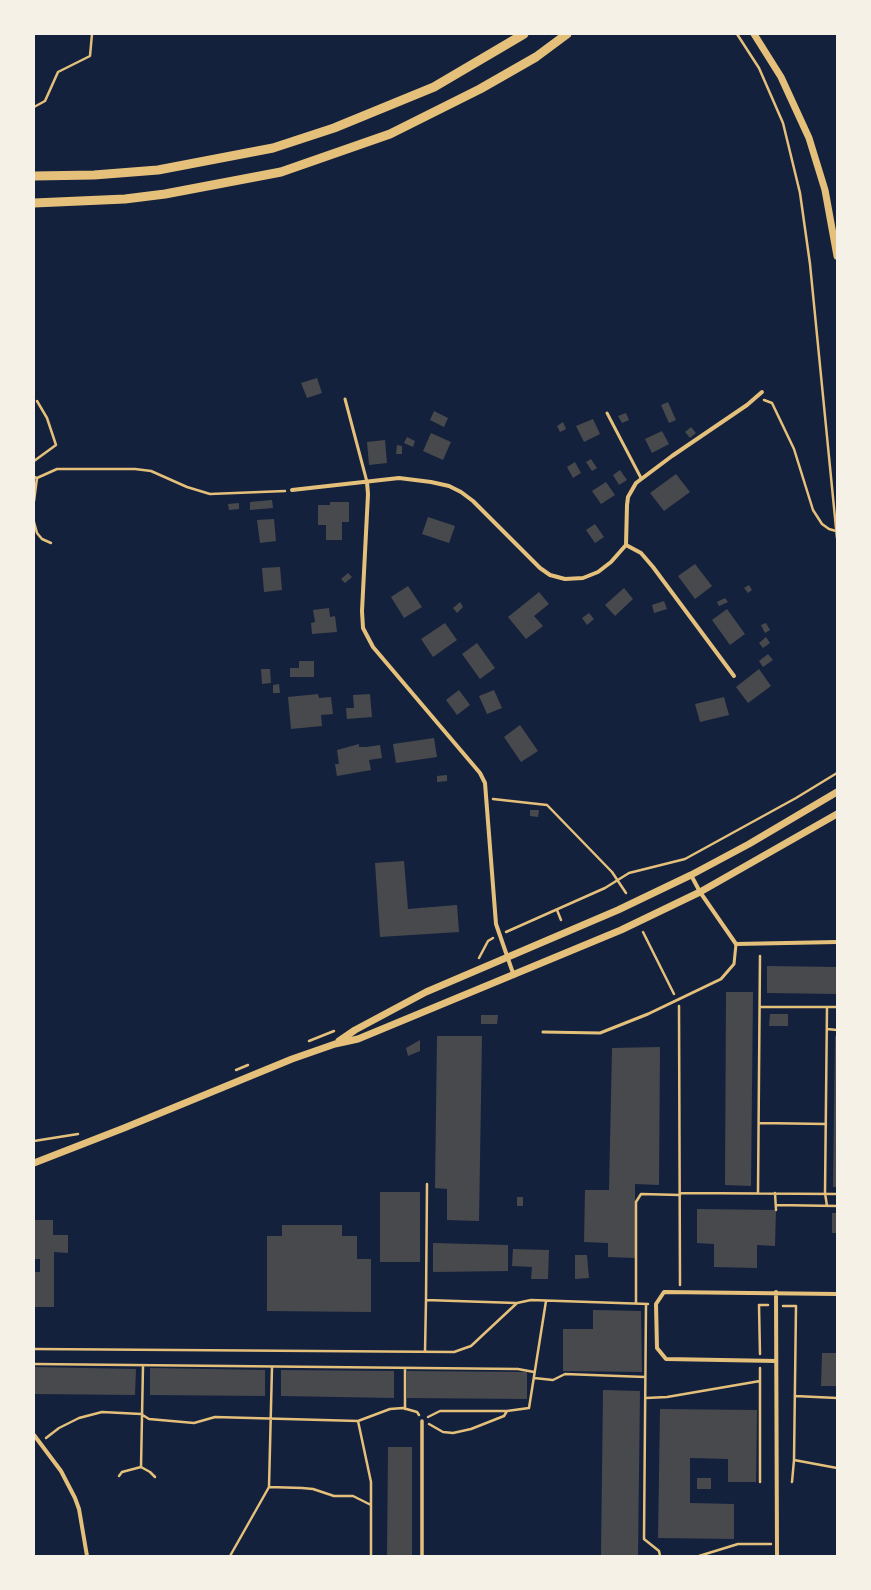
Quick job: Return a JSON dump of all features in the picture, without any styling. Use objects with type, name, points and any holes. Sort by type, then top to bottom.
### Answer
[{"type":"highway","points":[[34,176],[94,175],[158,170],[273,148],[334,128],[434,87],[524,34]]},
{"type":"highway","points":[[34,203],[124,199],[165,194],[229,184],[281,172],[390,134],[480,89],[530,61],[567,34]]},
{"type":"street","points":[[754,34],[781,77],[809,138],[825,190],[837,256]]},
{"type":"street","points":[[292,490],[403,478],[449,486],[473,501],[540,568],[557,578],[572,580],[598,572],[611,562],[626,544],[628,496],[641,478],[747,405],[762,392]]},
{"type":"street","points":[[367,482],[368,494],[362,611],[364,628],[373,647],[480,773],[485,783],[494,910],[499,935],[514,976]]},
{"type":"street","points":[[626,544],[641,553],[653,567],[734,676]]},
{"type":"street","points":[[335,1044],[355,1030],[426,992],[618,910],[691,874],[749,844],[837,792]]},
{"type":"street","points":[[34,1163],[124,1128],[272,1067],[335,1044],[358,1039],[399,1021],[514,976],[621,930],[700,892],[837,814]]},
{"type":"street","points":[[691,874],[700,892],[736,944],[837,942]]},
{"type":"street","points":[[776,1361],[666,1359],[657,1348],[656,1304],[664,1292],[776,1292],[837,1294]]},
{"type":"street","points":[[776,1292],[777,1556]]},
{"type":"street","points":[[422,1421],[422,1556]]},
{"type":"street","points":[[34,1435],[61,1471],[75,1498],[79,1509],[87,1556]]},
{"type":"lane","points":[[345,399],[367,482]]},
{"type":"lane","points":[[607,413],[641,478]]},
{"type":"lane","points":[[543,1032],[600,1033],[677,1001],[721,979],[734,964],[736,944]]},
{"type":"path","points":[[34,107],[45,101],[58,72],[90,56],[92,34]]},
{"type":"path","points":[[737,34],[759,68],[783,122],[800,193],[810,264],[837,538]]},
{"type":"path","points":[[762,392],[762,399],[772,404],[794,450],[813,510],[822,524],[829,529],[836,531]]},
{"type":"path","points":[[34,461],[56,445],[47,418],[37,401]]},
{"type":"path","points":[[34,501],[36,478],[57,470],[135,469],[151,471],[187,487],[210,494],[222,495],[292,490]]},
{"type":"path","points":[[34,522],[37,533],[42,539],[51,543]]},
{"type":"path","points":[[476,960],[480,957],[488,941],[499,935],[605,888],[618,878],[641,869],[685,859],[796,798],[837,773]]},
{"type":"path","points":[[486,799],[547,805],[618,878],[626,893]]},
{"type":"path","points":[[557,910],[561,920]]},
{"type":"path","points":[[643,932],[680,1009],[680,1292]]},
{"type":"path","points":[[758,1193],[760,956]]},
{"type":"path","points":[[760,1006],[837,1007]]},
{"type":"path","points":[[827,1007],[825,1193],[827,1206]]},
{"type":"path","points":[[303,1044],[339,1029]]},
{"type":"path","points":[[827,1029],[837,1030]]},
{"type":"path","points":[[230,1072],[249,1064]]},
{"type":"path","points":[[759,1123],[826,1124]]},
{"type":"path","points":[[34,1141],[80,1134]]},
{"type":"path","points":[[425,1352],[427,1184]]},
{"type":"path","points":[[775,1193],[776,1210]]},
{"type":"path","points":[[636,1303],[636,1202],[641,1194],[837,1194]]},
{"type":"path","points":[[776,1205],[837,1206]]},
{"type":"path","points":[[426,1300],[517,1303],[531,1300],[656,1304]]},
{"type":"path","points":[[507,1411],[504,1416],[484,1424],[471,1429],[452,1433],[438,1429],[425,1419],[440,1411],[507,1411],[529,1408],[546,1301]]},
{"type":"path","points":[[34,1349],[454,1352],[471,1346],[517,1303]]},
{"type":"path","points":[[646,1304],[644,1539],[658,1551],[660,1556]]},
{"type":"path","points":[[760,1482],[759,1305],[796,1306],[794,1460],[792,1482]]},
{"type":"path","points":[[34,1364],[518,1369],[534,1372]]},
{"type":"path","points":[[141,1467],[143,1366]]},
{"type":"path","points":[[230,1556],[269,1488],[272,1367]]},
{"type":"path","points":[[405,1368],[405,1408]]},
{"type":"path","points":[[534,1378],[553,1380],[565,1374],[645,1377]]},
{"type":"path","points":[[646,1398],[666,1397],[760,1381]]},
{"type":"path","points":[[795,1396],[837,1398]]},
{"type":"path","points":[[40,1442],[59,1428],[79,1418],[102,1412],[141,1414],[149,1419],[178,1423],[194,1423],[215,1417],[358,1421],[390,1409],[405,1408],[417,1412],[422,1421]]},
{"type":"path","points":[[358,1421],[371,1482],[371,1556]]},
{"type":"path","points":[[794,1460],[837,1468]]},
{"type":"path","points":[[119,1476],[122,1472],[141,1467],[155,1477]]},
{"type":"path","points":[[269,1488],[302,1488],[334,1496],[353,1496],[371,1505]]},
{"type":"path","points":[[699,1556],[738,1544],[777,1544]]},
{"type":"building","points":[[317,378],[322,393],[307,398],[301,383]]},
{"type":"building","points":[[668,402],[676,420],[669,423],[661,405]]},
{"type":"building","points":[[434,411],[448,418],[444,427],[430,420]]},
{"type":"building","points":[[626,413],[629,420],[622,423],[618,416]]},
{"type":"building","points":[[593,419],[600,434],[584,442],[576,426]]},
{"type":"building","points":[[563,422],[566,429],[560,432],[557,426]]},
{"type":"building","points":[[691,427],[696,433],[690,438],[685,432]]},
{"type":"building","points":[[662,431],[669,444],[652,453],[645,439]]},
{"type":"building","points":[[431,433],[451,442],[443,460],[423,451]]},
{"type":"building","points":[[407,437],[415,441],[413,447],[404,443]]},
{"type":"building","points":[[385,440],[387,463],[369,465],[367,442]]},
{"type":"building","points":[[397,445],[402,446],[402,454],[396,454]]},
{"type":"building","points":[[591,459],[597,468],[592,471],[586,462]]},
{"type":"building","points":[[575,462],[581,473],[573,478],[567,467]]},
{"type":"building","points":[[620,470],[627,480],[619,485],[613,475]]},
{"type":"building","points":[[676,474],[690,492],[664,511],[650,493]]},
{"type":"building","points":[[606,482],[615,495],[601,504],[592,491]]},
{"type":"building","points":[[272,500],[273,508],[250,510],[250,502]]},
{"type":"building","points":[[330,502],[349,502],[349,522],[342,522],[342,540],[326,540],[326,525],[318,525],[318,505],[330,505]]},
{"type":"building","points":[[239,503],[239,509],[229,510],[228,504]]},
{"type":"building","points":[[428,517],[455,526],[449,543],[422,534]]},
{"type":"building","points":[[274,519],[276,541],[260,543],[257,520]]},
{"type":"building","points":[[595,524],[604,537],[595,543],[586,530]]},
{"type":"building","points":[[695,564],[712,586],[695,599],[678,576]]},
{"type":"building","points":[[280,567],[282,590],[264,592],[262,568]]},
{"type":"building","points":[[348,573],[352,577],[345,583],[341,579]]},
{"type":"building","points":[[749,585],[752,590],[748,593],[744,588]]},
{"type":"building","points":[[408,586],[422,607],[404,618],[391,597]]},
{"type":"building","points":[[624,588],[633,599],[615,616],[605,605]]},
{"type":"building","points":[[539,592],[549,604],[534,616],[543,626],[526,639],[508,617]]},
{"type":"building","points":[[725,598],[728,602],[719,606],[717,602]]},
{"type":"building","points":[[664,601],[667,609],[654,613],[652,605]]},
{"type":"building","points":[[460,602],[463,607],[457,613],[453,608]]},
{"type":"building","points":[[329,608],[330,617],[335,616],[337,632],[312,634],[311,623],[315,622],[313,610]]},
{"type":"building","points":[[727,609],[745,634],[730,645],[712,620]]},
{"type":"building","points":[[589,613],[594,619],[587,625],[582,618]]},
{"type":"building","points":[[445,623],[457,640],[433,657],[421,639]]},
{"type":"building","points":[[766,623],[770,630],[765,633],[761,625]]},
{"type":"building","points":[[766,637],[770,643],[763,648],[759,643]]},
{"type":"building","points":[[477,643],[495,668],[480,679],[462,654]]},
{"type":"building","points":[[768,654],[773,660],[763,667],[759,661]]},
{"type":"building","points":[[299,661],[314,661],[314,677],[290,677],[290,668],[299,668]]},
{"type":"building","points":[[261,669],[270,669],[271,683],[262,684]]},
{"type":"building","points":[[759,669],[771,686],[748,703],[736,687]]},
{"type":"building","points":[[279,684],[280,693],[273,693],[273,685]]},
{"type":"building","points":[[459,690],[470,705],[457,715],[446,700]]},
{"type":"building","points":[[494,690],[502,708],[487,714],[479,696]]},
{"type":"building","points":[[318,694],[319,698],[331,697],[333,714],[321,715],[322,726],[291,729],[288,697]]},
{"type":"building","points":[[370,694],[372,717],[347,719],[346,708],[354,708],[353,695]]},
{"type":"building","points":[[724,697],[729,715],[700,722],[695,704]]},
{"type":"building","points":[[520,725],[538,751],[521,762],[504,737]]},
{"type":"building","points":[[434,738],[437,757],[396,763],[393,744]]},
{"type":"building","points":[[359,744],[359,747],[380,745],[382,758],[369,760],[371,770],[337,776],[335,764],[339,764],[337,750]]},
{"type":"building","points":[[447,775],[447,781],[437,782],[437,776]]},
{"type":"building","points":[[530,810],[539,810],[538,817],[530,816]]},
{"type":"building","points":[[404,861],[408,909],[457,905],[459,932],[380,937],[375,863]]},
{"type":"building","points":[[767,966],[837,967],[837,994],[767,993]]},
{"type":"building","points":[[726,992],[753,992],[751,1186],[725,1185]]},
{"type":"building","points":[[770,1014],[788,1014],[788,1026],[769,1026]]},
{"type":"building","points":[[481,1015],[498,1015],[497,1024],[481,1024]]},
{"type":"building","points":[[437,1036],[482,1036],[479,1221],[447,1220],[447,1189],[435,1188]]},
{"type":"building","points":[[835,1036],[837,1036],[837,1187],[833,1187]]},
{"type":"building","points":[[420,1040],[420,1051],[408,1056],[406,1048]]},
{"type":"building","points":[[660,1047],[659,1185],[635,1184],[635,1258],[608,1257],[608,1243],[584,1242],[585,1190],[609,1190],[612,1048]]},
{"type":"building","points":[[380,1192],[420,1192],[420,1262],[380,1262]]},
{"type":"building","points":[[517,1197],[523,1197],[523,1206],[517,1206]]},
{"type":"building","points":[[697,1209],[776,1210],[775,1246],[757,1245],[757,1268],[714,1267],[714,1244],[697,1243]]},
{"type":"building","points":[[832,1213],[837,1213],[837,1233],[832,1233]]},
{"type":"building","points":[[34,1220],[53,1220],[53,1235],[68,1235],[68,1253],[54,1252],[54,1307],[34,1307],[34,1272],[40,1272],[40,1259],[34,1259]]},
{"type":"building","points":[[282,1225],[342,1225],[342,1236],[357,1236],[357,1259],[371,1259],[371,1312],[267,1311],[267,1236],[282,1236]]},
{"type":"building","points":[[433,1243],[508,1245],[508,1271],[433,1272]]},
{"type":"building","points":[[513,1249],[549,1250],[548,1279],[531,1279],[532,1267],[512,1266]]},
{"type":"building","points":[[575,1255],[587,1255],[589,1278],[575,1279]]},
{"type":"building","points":[[593,1310],[641,1311],[642,1372],[563,1371],[563,1329],[593,1329]]},
{"type":"building","points":[[822,1353],[837,1353],[837,1386],[821,1386]]},
{"type":"building","points":[[34,1367],[136,1369],[135,1395],[34,1394]]},
{"type":"building","points":[[150,1368],[265,1370],[265,1396],[150,1395]]},
{"type":"building","points":[[281,1370],[394,1371],[394,1398],[281,1396]]},
{"type":"building","points":[[407,1371],[527,1372],[527,1399],[407,1398]]},
{"type":"building","points":[[603,1390],[640,1391],[638,1556],[601,1556]]},
{"type":"building","points":[[660,1409],[757,1410],[756,1482],[728,1482],[728,1459],[690,1458],[690,1503],[734,1504],[734,1539],[658,1538]]},
{"type":"building","points":[[388,1447],[412,1447],[412,1556],[387,1556]]},
{"type":"building","points":[[697,1478],[711,1478],[711,1489],[697,1489]]}]
